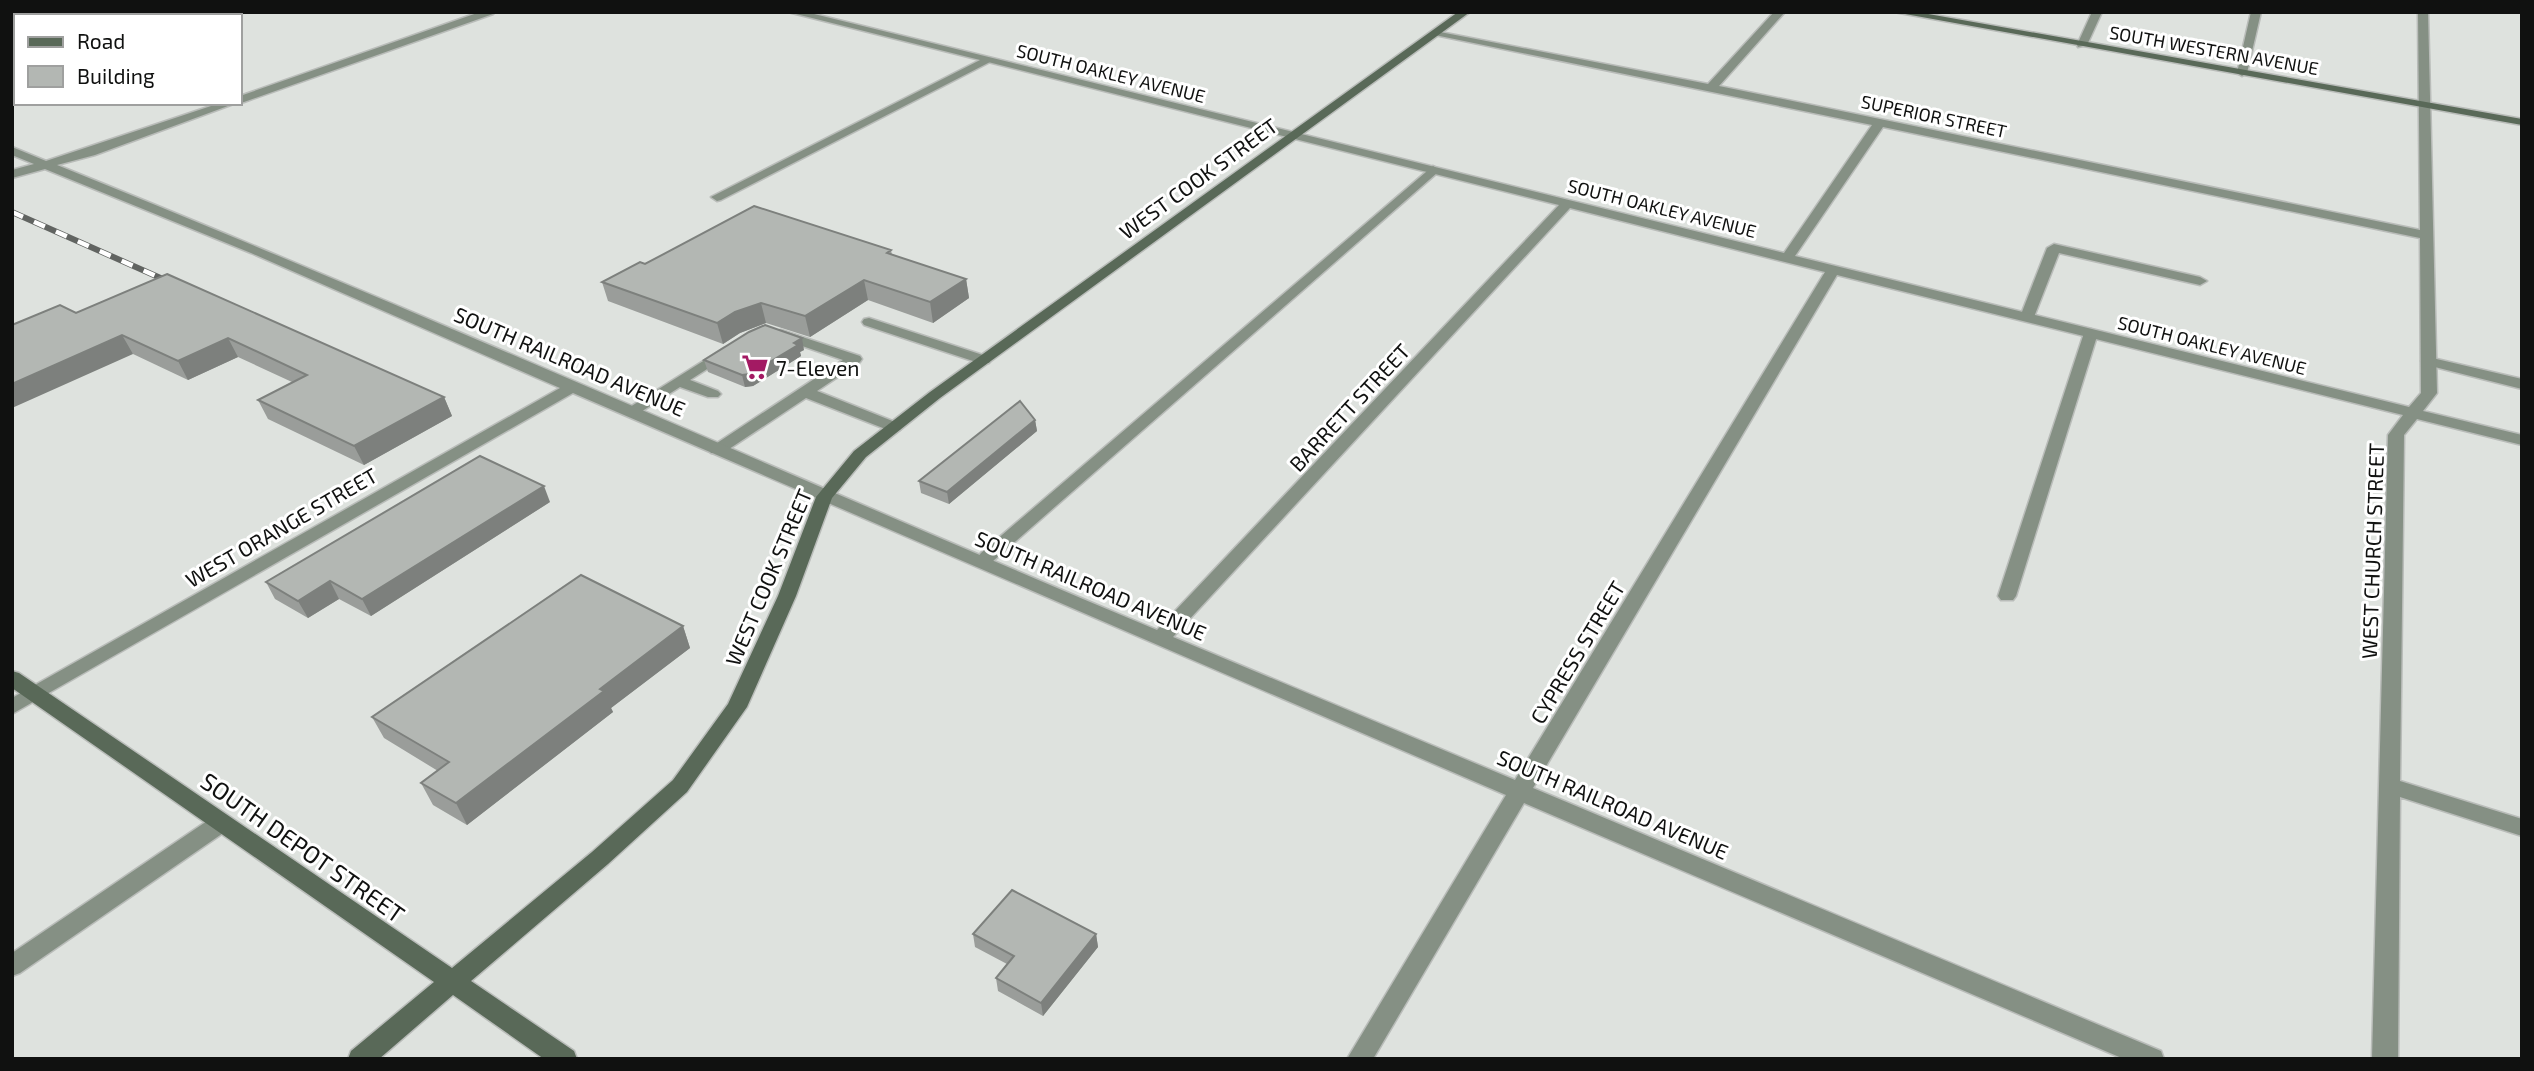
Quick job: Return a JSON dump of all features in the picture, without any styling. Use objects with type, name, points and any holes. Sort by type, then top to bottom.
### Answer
[{"type":"street","points":[[242,99],[490,12]]},
{"type":"street","name":"SOUTH OAKLEY AVENUE","points":[[793,12],[2522,440]]},
{"type":"street","name":"WEST COOK STREET","points":[[360,1059],[600,858],[680,786],[737,707],[787,596],[824,497],[860,454],[984,360],[1465,12]]},
{"type":"street","points":[[1711,88],[1780,12]]},
{"type":"street","name":"SOUTH WESTERN AVENUE","points":[[1899,12],[1938,15],[2082,45],[2522,122]]},
{"type":"street","points":[[2082,45],[2096,12]]},
{"type":"street","points":[[2242,73],[2256,12]]},
{"type":"street","name":"WEST CHURCH STREET","points":[[2385,1059],[2396,435],[2429,393],[2423,12]]},
{"type":"street","name":"SUPERIOR STREET","points":[[1435,34],[1615,68],[2426,235]]},
{"type":"street","points":[[717,197],[986,60]]},
{"type":"street","points":[[12,174],[91,152],[225,105]]},
{"type":"street","points":[[1788,257],[1880,122]]},
{"type":"street","name":"SOUTH RAILROAD AVENUE","points":[[12,151],[256,250],[824,497],[2152,1059]]},
{"type":"street","points":[[987,557],[1433,170]]},
{"type":"street","name":"BARRETT STREET","points":[[1160,639],[1568,203]]},
{"type":"street","points":[[2026,317],[2054,247],[2200,281]]},
{"type":"street","name":"CYPRESS STREET","points":[[1359,1059],[1834,268]]},
{"type":"street","points":[[869,322],[984,360]]},
{"type":"street","points":[[717,450],[855,359],[767,329]]},
{"type":"street","points":[[2007,596],[2091,333]]},
{"type":"street","points":[[630,412],[734,345]]},
{"type":"street","points":[[2428,361],[2522,384]]},
{"type":"street","points":[[678,381],[713,394]]},
{"type":"street","name":"WEST ORANGE STREET","points":[[12,707],[573,387]]},
{"type":"street","points":[[805,392],[894,427]]},
{"type":"street","name":"SOUTH DEPOT STREET","points":[[12,678],[565,1059]]},
{"type":"street","points":[[2389,785],[2522,828]]},
{"type":"street","points":[[12,966],[221,822]]},
{"type":"building","points":[[754,206],[891,250],[887,253],[966,279],[930,302],[864,280],[805,316],[761,303],[735,312],[717,323],[602,282],[640,262],[645,264]]},
{"type":"building","points":[[167,274],[444,397],[354,446],[258,400],[307,375],[228,338],[178,361],[122,335],[12,384],[12,325],[60,305],[76,313]]},
{"type":"building","points":[[765,325],[802,338],[794,343],[798,345],[750,374],[742,375],[704,360],[749,332]]},
{"type":"building","points":[[1020,401],[1035,420],[947,492],[919,481]]},
{"type":"building","points":[[480,456],[544,486],[362,599],[330,581],[298,601],[266,582]]},
{"type":"building","points":[[581,575],[683,626],[600,689],[604,691],[456,803],[421,783],[449,762],[372,717]]},
{"type":"building","points":[[1012,890],[1096,934],[1041,1003],[996,978],[1014,956],[973,934]]},
{"type":"railway","points":[[172,14],[178,12]]},
{"type":"railway","points":[[12,212],[165,280]]},
{"type":"place","name":"7-Eleven","points":[[755,367]]}]
